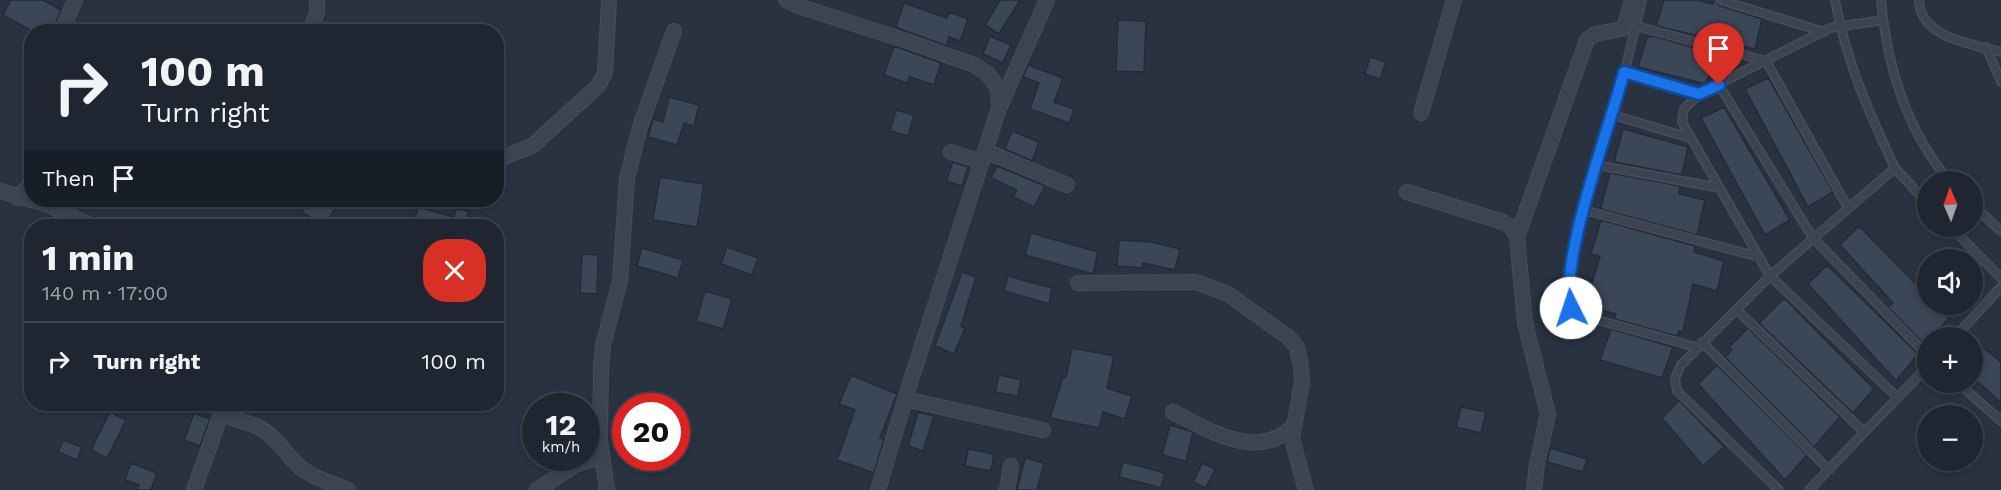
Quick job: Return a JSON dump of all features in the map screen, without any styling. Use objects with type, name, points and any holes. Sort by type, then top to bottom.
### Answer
[{"type":"street","points":[[64,24],[75,0]]},
{"type":"street","points":[[313,24],[317,13],[317,0]]},
{"type":"street","points":[[504,157],[532,146],[598,86],[605,73],[609,0]]},
{"type":"street","points":[[786,0],[974,65],[988,75],[998,88],[999,108]]},
{"type":"street","points":[[878,490],[999,108],[1047,0]]},
{"type":"street","points":[[1421,113],[1454,0]]},
{"type":"street","points":[[1517,237],[1587,40],[1595,34],[1622,29],[1632,0]]},
{"type":"street","points":[[607,490],[602,456],[599,401],[601,368],[603,345],[620,280],[627,178],[640,128],[674,31]]},
{"type":"street","points":[[951,153],[984,157],[1067,185]]},
{"type":"street","points":[[0,191],[24,199]]},
{"type":"street","points":[[18,198],[24,192]]},
{"type":"street","points":[[1407,192],[1503,222],[1511,226],[1517,237],[1525,323],[1548,414],[1537,464],[1535,490]]},
{"type":"street","points":[[53,207],[78,219]]},
{"type":"street","points":[[1078,283],[1181,280],[1196,282],[1228,294],[1288,337],[1297,347],[1302,382],[1292,427],[1294,452],[1306,490]]},
{"type":"street","points":[[905,399],[1043,430]]},
{"type":"street","points":[[194,490],[219,411]]},
{"type":"street","points":[[224,411],[233,420],[252,424],[266,432],[301,468],[317,479],[348,490]]},
{"type":"street","points":[[1173,412],[1222,435],[1252,442],[1274,440],[1292,427]]},
{"type":"street","points":[[537,490],[575,465],[602,456]]},
{"type":"street","points":[[1007,490],[1011,466]]},
{"type":"lane","points":[[1642,0],[1613,115],[1584,210],[1569,275],[1567,294],[1571,308],[1583,316],[1699,344],[1829,470]]},
{"type":"lane","points":[[1720,0],[1824,32]]},
{"type":"lane","points":[[1835,0],[1858,88],[1895,168],[1917,192]]},
{"type":"lane","points":[[1881,0],[1885,42],[1906,112],[1943,171]]},
{"type":"lane","points":[[1919,0],[1924,20],[1936,32],[2001,52]]},
{"type":"lane","points":[[1883,20],[1840,26],[1824,32],[1699,94],[1684,109],[1682,122],[1770,276],[1897,398]]},
{"type":"lane","points":[[1635,26],[1766,61],[1848,208]]},
{"type":"lane","points":[[1986,47],[2001,82]]},
{"type":"lane","points":[[1624,72],[1699,94]]},
{"type":"lane","points":[[1719,85],[1813,238],[1917,345]]},
{"type":"lane","points":[[1613,115],[1690,138]]},
{"type":"lane","points":[[1597,165],[1720,188]]},
{"type":"lane","points":[[1779,490],[1677,391],[1675,378],[1681,365],[1699,344],[1770,276],[1895,168]]},
{"type":"lane","points":[[1584,210],[1759,257]]},
{"type":"lane","points":[[1983,214],[2001,231]]},
{"type":"lane","points":[[1961,237],[2001,278]]},
{"type":"lane","points":[[1964,327],[2001,287]]},
{"type":"lane","points":[[1737,310],[1864,432]]},
{"type":"lane","points":[[1809,490],[1917,377]]},
{"type":"lane","points":[[1969,393],[2001,421]]},
{"type":"building","points":[[11,0],[43,0],[61,10],[55,24],[24,24],[24,27],[3,15]]},
{"type":"building","points":[[1000,0],[1020,0],[999,34],[985,25]]},
{"type":"building","points":[[1664,0],[1697,0],[1713,4],[1714,0],[1718,5],[1762,19],[1755,49],[1656,26]]},
{"type":"building","points":[[904,3],[947,18],[949,12],[968,19],[960,41],[949,37],[947,46],[900,29],[896,26]]},
{"type":"building","points":[[1118,20],[1146,21],[1144,72],[1116,71]]},
{"type":"building","points":[[990,36],[1011,45],[1003,63],[983,54]]},
{"type":"building","points":[[1653,36],[1720,55],[1705,84],[1638,67],[1647,37]]},
{"type":"building","points":[[894,46],[941,63],[934,85],[910,77],[907,83],[884,75]]},
{"type":"building","points":[[1370,57],[1386,62],[1380,79],[1365,74]]},
{"type":"building","points":[[1028,65],[1063,78],[1054,102],[1074,109],[1069,123],[1030,109],[1039,83],[1023,77]]},
{"type":"building","points":[[1768,78],[1833,192],[1808,207],[1745,89]]},
{"type":"building","points":[[669,97],[699,105],[694,126],[684,123],[677,145],[648,137],[653,119],[663,122]]},
{"type":"building","points":[[1724,107],[1790,220],[1765,235],[1701,118]]},
{"type":"building","points":[[896,110],[914,115],[908,136],[890,131]]},
{"type":"building","points":[[1623,129],[1688,147],[1682,175],[1614,162]]},
{"type":"building","points":[[1012,131],[1039,142],[1032,161],[1005,149]]},
{"type":"building","points":[[953,162],[968,167],[962,186],[946,181]]},
{"type":"building","points":[[997,166],[1045,186],[1034,207],[1013,197],[1017,190],[991,178]]},
{"type":"building","points":[[1610,173],[1680,186],[1679,194],[1705,200],[1697,235],[1604,210],[1601,207]]},
{"type":"building","points":[[660,177],[704,184],[697,227],[653,220]]},
{"type":"building","points":[[305,207],[336,207],[328,219],[313,219],[302,212]]},
{"type":"building","points":[[418,207],[454,217],[456,209],[468,211],[466,219],[415,219]]},
{"type":"building","points":[[1601,220],[1695,246],[1694,252],[1724,261],[1717,291],[1693,284],[1683,332],[1679,331],[1677,336],[1614,319],[1616,314],[1585,306],[1600,256],[1591,254]]},
{"type":"building","points":[[1859,226],[1917,285],[1917,315],[1946,315],[1949,318],[1941,327],[1917,327],[1917,337],[1888,307],[1893,303],[1840,245]]},
{"type":"building","points":[[1031,233],[1098,252],[1093,274],[1025,255]]},
{"type":"building","points":[[1119,240],[1151,242],[1180,249],[1175,270],[1143,263],[1142,268],[1117,266]]},
{"type":"building","points":[[727,247],[758,258],[752,275],[721,264]]},
{"type":"building","points":[[642,248],[683,260],[678,278],[637,266]]},
{"type":"building","points":[[582,254],[598,255],[597,294],[580,293]]},
{"type":"building","points":[[1827,265],[1917,353],[1896,381],[1808,284]]},
{"type":"building","points":[[962,272],[976,277],[961,326],[965,328],[954,354],[935,346]]},
{"type":"building","points":[[1008,276],[1052,288],[1049,304],[1004,291]]},
{"type":"building","points":[[705,291],[732,299],[723,329],[696,321]]},
{"type":"building","points":[[1784,298],[1874,389],[1853,413],[1759,323]]},
{"type":"building","points":[[1748,328],[1840,417],[1814,447],[1725,357],[1732,350],[1729,347]]},
{"type":"building","points":[[1611,329],[1673,347],[1662,378],[1600,360]]},
{"type":"building","points":[[1072,348],[1114,356],[1107,388],[1132,396],[1125,419],[1103,412],[1099,428],[1050,418],[1063,377],[1066,377]]},
{"type":"building","points":[[1983,348],[2001,362],[2001,403],[1983,386]]},
{"type":"building","points":[[1717,365],[1807,455],[1785,480],[1698,384]]},
{"type":"building","points":[[851,375],[897,394],[880,438],[884,439],[874,473],[837,460],[855,410],[839,404]]},
{"type":"building","points":[[999,375],[1021,380],[1018,396],[995,392]]},
{"type":"building","points":[[1679,400],[1724,447],[1703,466],[1662,418]]},
{"type":"building","points":[[1461,407],[1486,412],[1481,433],[1456,427]]},
{"type":"building","points":[[110,412],[126,420],[107,458],[91,450]]},
{"type":"building","points":[[918,412],[934,416],[923,451],[908,446]]},
{"type":"building","points":[[194,413],[210,419],[200,446],[184,440]]},
{"type":"building","points":[[1170,425],[1193,432],[1186,461],[1162,455]]},
{"type":"building","points":[[63,440],[82,447],[77,460],[58,452]]},
{"type":"building","points":[[1550,448],[1587,459],[1583,472],[1547,462]]},
{"type":"building","points":[[968,449],[994,454],[991,471],[965,466]]},
{"type":"building","points":[[1025,458],[1044,463],[1037,490],[1017,490]]},
{"type":"building","points":[[1123,462],[1165,473],[1161,488],[1119,477]]},
{"type":"building","points":[[131,463],[157,473],[151,490],[137,490],[139,485],[125,480]]},
{"type":"building","points":[[1202,463],[1215,469],[1206,488],[1193,482]]},
{"type":"route","points":[[1571,308],[1567,294],[1569,275],[1584,210],[1624,72],[1699,94],[1719,85]]}]
